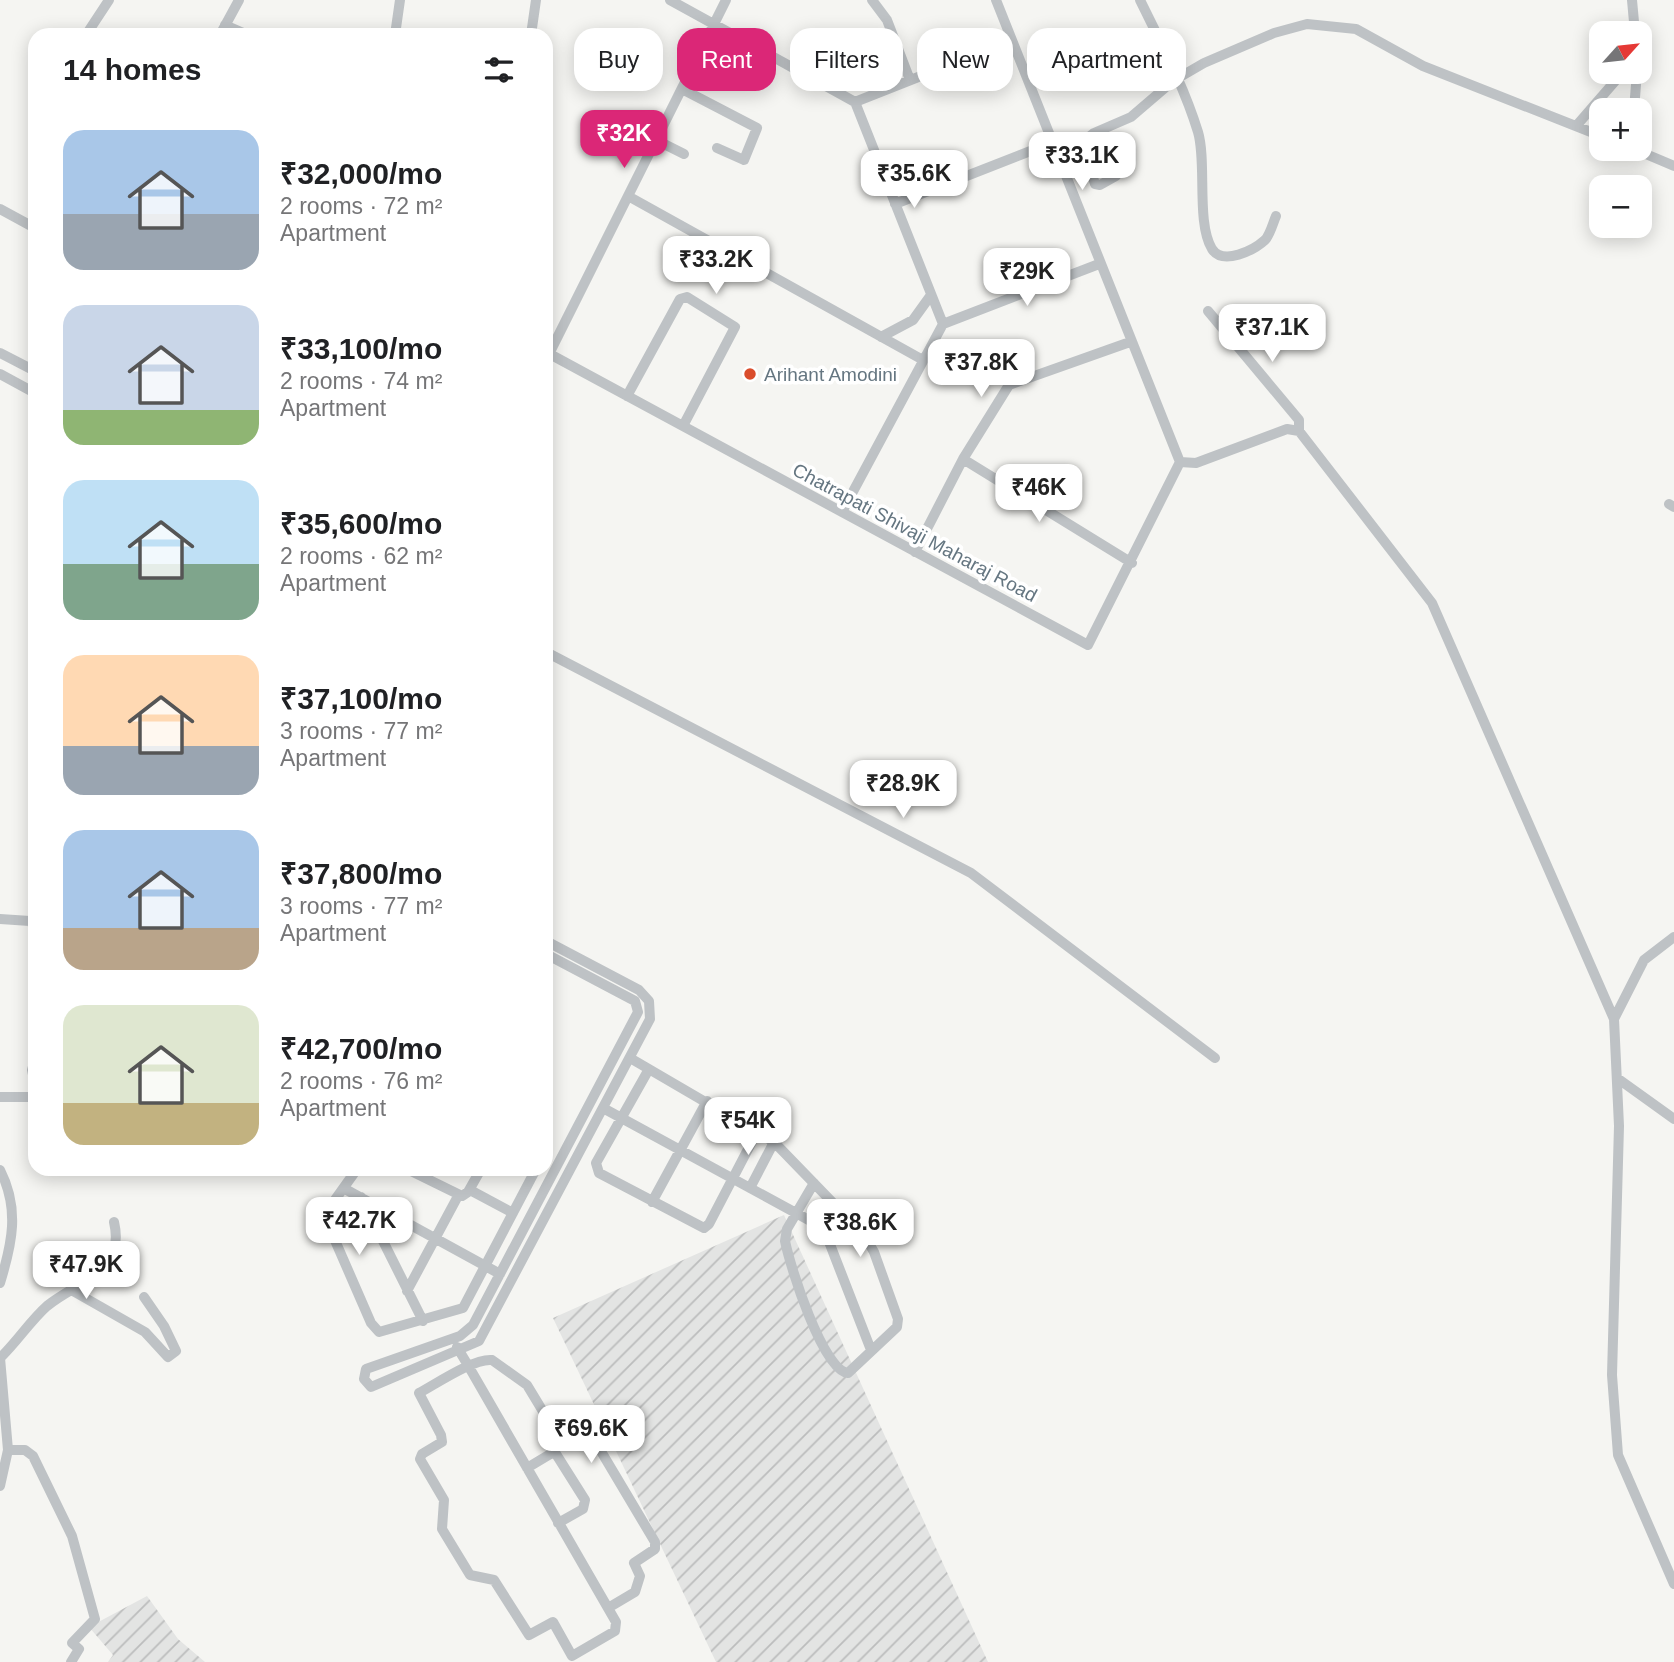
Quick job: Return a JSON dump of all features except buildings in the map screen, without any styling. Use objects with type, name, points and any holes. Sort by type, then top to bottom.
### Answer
[{"type":"street","points":[[91,28],[109,0]]},
{"type":"street","points":[[224,28],[239,0]]},
{"type":"street","points":[[396,28],[400,0]]},
{"type":"street","points":[[532,28],[536,0]]},
{"type":"street","points":[[670,0],[855,102],[943,324]]},
{"type":"street","points":[[712,28],[726,0]]},
{"type":"street","points":[[872,0],[887,20],[910,80]]},
{"type":"street","points":[[996,0],[1007,28]]},
{"type":"street","points":[[1140,0],[1154,28]]},
{"type":"street","points":[[1632,0],[1634,21]]},
{"type":"street","points":[[1186,73],[1274,33],[1307,24],[1331,24],[1356,29],[1423,66],[1589,130]]},
{"type":"street","points":[[1013,43],[1058,162],[1180,462],[1196,463],[1287,429],[1299,431]]},
{"type":"street","points":[[855,102],[917,77]]},
{"type":"street","points":[[1577,125],[1613,84]]},
{"type":"street","points":[[553,343],[681,91]]},
{"type":"street","points":[[686,91],[757,128],[744,160],[717,148]]},
{"type":"street","points":[[1058,162],[1094,133],[1131,117],[1162,91]]},
{"type":"street","points":[[1183,91],[1199,135],[1204,206],[1212,249],[1218,255],[1227,256],[1251,249],[1266,239],[1276,216]]},
{"type":"street","points":[[656,140],[684,154]]},
{"type":"street","points":[[1082,142],[1096,184],[1100,185],[1116,176]]},
{"type":"street","points":[[895,204],[1051,143]]},
{"type":"street","points":[[1652,157],[1674,166]]},
{"type":"street","points":[[628,197],[923,360]]},
{"type":"street","points":[[0,209],[28,224]]},
{"type":"street","points":[[842,512],[943,324],[1099,264]]},
{"type":"street","points":[[881,337],[913,320],[931,295]]},
{"type":"street","points":[[627,396],[680,299],[687,297],[734,325],[735,329],[682,426]]},
{"type":"street","points":[[1208,311],[1298,420],[1299,431],[1432,603],[1614,1019],[1617,1078],[1612,1374],[1618,1455],[1674,1584]]},
{"type":"street","points":[[915,552],[963,459],[1009,385],[1130,342]]},
{"type":"street","points":[[0,353],[28,367]]},
{"type":"street","name":"Chatrapati Shivaji Maharaj Road","points":[[553,356],[1088,645],[1132,563],[1180,462]]},
{"type":"street","points":[[0,374],[28,389]]},
{"type":"street","points":[[963,459],[1132,563]]},
{"type":"street","points":[[553,656],[971,873],[1215,1058]]},
{"type":"street","points":[[0,919],[28,921]]},
{"type":"street","points":[[1614,1019],[1644,960],[1674,937]]},
{"type":"street","points":[[547,1176],[473,1325],[453,1338],[366,1369],[364,1379],[371,1387],[473,1346],[482,1336],[650,1019],[639,990],[553,945]]},
{"type":"street","points":[[553,958],[644,1004]]},
{"type":"street","points":[[553,1164],[644,1004]]},
{"type":"street","points":[[630,1058],[758,1130],[774,1142],[814,1183],[869,1243],[898,1314],[897,1327],[845,1373],[834,1366],[822,1348],[785,1241],[787,1229],[814,1183]]},
{"type":"street","points":[[649,1069],[595,1167],[600,1173],[704,1228],[709,1224],[758,1130]]},
{"type":"street","points":[[1617,1078],[1674,1119]]},
{"type":"street","points":[[0,1097],[28,1097]]},
{"type":"street","points":[[652,1202],[707,1101]]},
{"type":"street","points":[[603,1108],[797,1211],[826,1234],[872,1350]]},
{"type":"street","points":[[750,1188],[774,1142]]},
{"type":"street","points":[[553,1168],[567,1176]]},
{"type":"street","points":[[0,1170],[6,1183],[14,1218],[0,1283]]},
{"type":"street","points":[[353,1176],[327,1211],[327,1222],[374,1329],[386,1331],[463,1308],[532,1176]]},
{"type":"street","points":[[421,1176],[457,1196]]},
{"type":"street","points":[[407,1291],[457,1196],[470,1190],[477,1176]]},
{"type":"street","points":[[345,1189],[500,1274]]},
{"type":"street","points":[[470,1190],[513,1213]]},
{"type":"street","points":[[361,1197],[423,1321]]},
{"type":"street","points":[[0,1486],[8,1450],[0,1358],[44,1308],[91,1278],[116,1252],[118,1240],[114,1222]]},
{"type":"street","points":[[73,1291],[145,1332],[168,1357],[176,1351],[173,1342],[144,1297]]},
{"type":"street","points":[[453,1338],[469,1367],[616,1622],[615,1630],[572,1656],[553,1622],[528,1635],[494,1580],[470,1575],[442,1529],[446,1508],[444,1500],[420,1459],[422,1454],[442,1442],[441,1435],[418,1397],[419,1393],[469,1367],[485,1359],[492,1360],[522,1379],[550,1423],[556,1424],[576,1412],[580,1416],[651,1534],[655,1549],[634,1563],[640,1576],[639,1587],[608,1608]]},
{"type":"street","points":[[389,1360],[397,1377]]},
{"type":"street","points":[[8,1450],[25,1450],[33,1456],[72,1536],[84,1574],[95,1619],[72,1643],[79,1649],[71,1662]]},
{"type":"street","points":[[527,1468],[552,1453],[556,1454],[585,1500],[583,1509],[558,1522]]},
{"type":"shaded area","points":[[784,1215],[988,1662],[716,1662],[553,1318]]},
{"type":"shaded area","points":[[147,1596],[178,1639],[205,1662],[108,1662],[113,1655],[89,1627]]},
{"type":"place","name":"Arihant Amodini","points":[[750,374]]}]
